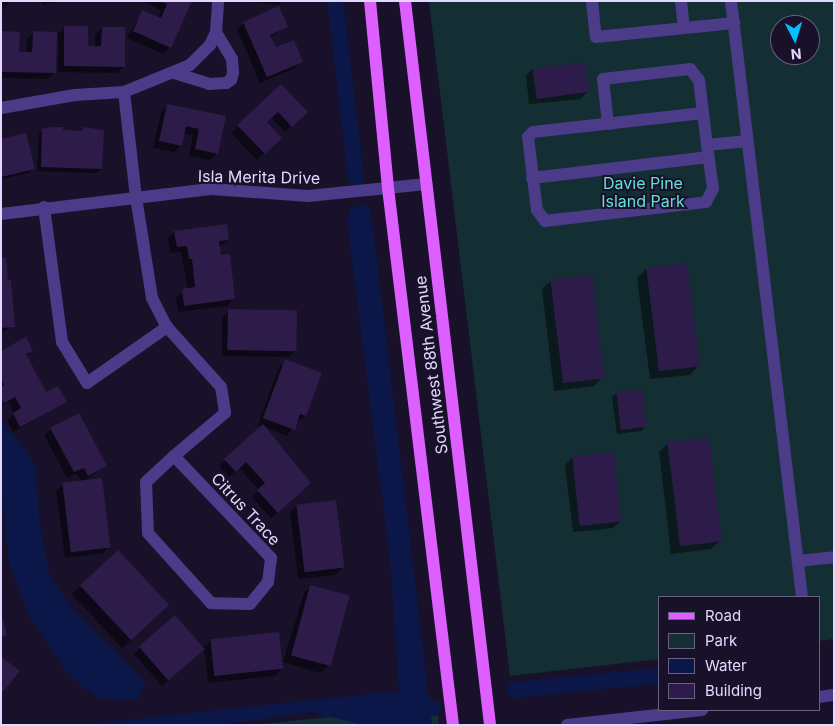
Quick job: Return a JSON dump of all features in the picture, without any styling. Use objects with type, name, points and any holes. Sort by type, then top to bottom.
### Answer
[{"type":"main road","name":"Southwest 88th Avenue","points":[[370,1],[388,188],[453,725]]},
{"type":"main road","name":"Southwest 88th Avenue","points":[[405,1],[490,725]]},
{"type":"street","points":[[1,108],[75,94],[124,92],[174,73],[200,58],[216,32],[218,1]]},
{"type":"street","points":[[592,1],[596,37],[734,23]]},
{"type":"street","points":[[681,1],[684,28]]},
{"type":"street","points":[[731,1],[802,596]]},
{"type":"street","points":[[174,73],[209,84],[226,83],[231,80],[234,74],[232,59],[216,32]]},
{"type":"street","points":[[608,124],[603,79],[690,69],[699,80],[708,151],[712,189],[706,202],[545,221],[537,210],[532,178],[528,137],[533,132],[608,124],[702,113]]},
{"type":"street","name":"Citrus Trace","points":[[124,92],[136,197],[152,298],[167,327],[221,387],[225,413],[174,456],[146,482],[148,533],[210,603],[250,604],[268,582],[272,558],[174,456]]},
{"type":"street","points":[[532,178],[708,151],[747,142]]},
{"type":"street","name":"Isla Merita Drive","points":[[1,214],[44,207],[211,190],[308,196],[426,184]]},
{"type":"street","points":[[44,207],[62,342],[87,383],[167,327]]},
{"type":"street","points":[[798,561],[834,557]]},
{"type":"street","points":[[820,697],[834,695]]},
{"type":"street","points":[[566,725],[693,711]]},
{"type":"green space","name":"Davie Pine Island Park","points":[[429,1],[834,1],[834,639],[820,641],[820,596],[658,596],[658,659],[510,676]]},
{"type":"green space","points":[[437,706],[439,725],[252,725]]},
{"type":"water","points":[[367,205],[371,210],[432,725],[364,725],[309,712],[221,725],[77,725],[399,691],[390,560],[347,221],[351,207]]},
{"type":"water","points":[[1,420],[27,452],[36,469],[40,526],[50,576],[75,612],[146,683],[137,700],[99,699],[69,675],[27,612],[9,562],[1,488]]},
{"type":"building","points":[[159,1],[192,1],[171,48],[133,31],[142,10],[161,18],[167,4]]},
{"type":"building","points":[[279,6],[288,27],[270,35],[276,47],[294,40],[303,62],[267,77],[243,22]]},
{"type":"building","points":[[64,26],[88,26],[88,46],[101,46],[102,27],[125,27],[125,67],[64,66]]},
{"type":"building","points":[[1,31],[20,32],[19,52],[32,52],[33,31],[57,32],[56,73],[1,72]]},
{"type":"building","points":[[585,62],[589,92],[537,99],[533,69]]},
{"type":"building","points":[[281,84],[308,112],[292,127],[278,112],[267,122],[282,138],[265,154],[237,125]]},
{"type":"building","points":[[167,104],[226,116],[218,154],[195,149],[199,129],[186,126],[182,146],[159,141]]},
{"type":"building","points":[[63,127],[63,130],[82,131],[83,127],[104,130],[102,169],[41,167],[42,129]]},
{"type":"building","points":[[26,133],[35,169],[1,177],[1,139]]},
{"type":"building","points":[[227,224],[229,240],[219,241],[221,255],[230,254],[235,299],[184,306],[182,289],[195,287],[192,259],[189,259],[187,246],[177,247],[174,231]]},
{"type":"building","points":[[1,258],[6,258],[8,280],[11,280],[15,327],[1,328]]},
{"type":"building","points":[[687,263],[700,366],[659,371],[646,268]]},
{"type":"building","points":[[592,275],[605,378],[563,383],[550,280]]},
{"type":"building","points":[[228,309],[297,310],[296,351],[227,350]]},
{"type":"building","points":[[26,337],[33,351],[26,354],[46,392],[58,386],[67,402],[20,427],[13,413],[21,408],[15,397],[4,403],[1,399],[1,387],[4,385],[1,379],[1,351]]},
{"type":"building","points":[[285,359],[322,373],[306,416],[300,414],[295,430],[263,418]]},
{"type":"building","points":[[642,389],[647,427],[621,430],[616,392]]},
{"type":"building","points":[[79,413],[107,466],[88,476],[84,468],[74,472],[50,428]]},
{"type":"building","points":[[263,424],[311,483],[278,513],[257,490],[265,483],[246,462],[236,472],[224,459]]},
{"type":"building","points":[[709,437],[722,541],[680,546],[667,442]]},
{"type":"building","points":[[614,452],[621,522],[580,526],[572,456]]},
{"type":"building","points":[[102,478],[111,547],[71,552],[62,483]]},
{"type":"building","points":[[336,500],[344,567],[305,572],[296,505]]},
{"type":"building","points":[[118,550],[169,605],[131,640],[80,585]]},
{"type":"building","points":[[310,585],[350,596],[331,666],[291,656]]},
{"type":"building","points":[[175,615],[205,649],[168,680],[139,646]]},
{"type":"building","points":[[1,617],[7,635],[1,637]]},
{"type":"building","points":[[279,632],[283,669],[214,676],[210,639]]},
{"type":"building","points":[[1,657],[20,671],[1,694]]},
{"type":"waterway","points":[[335,1],[356,178]]},
{"type":"waterway","points":[[515,690],[658,676]]}]
